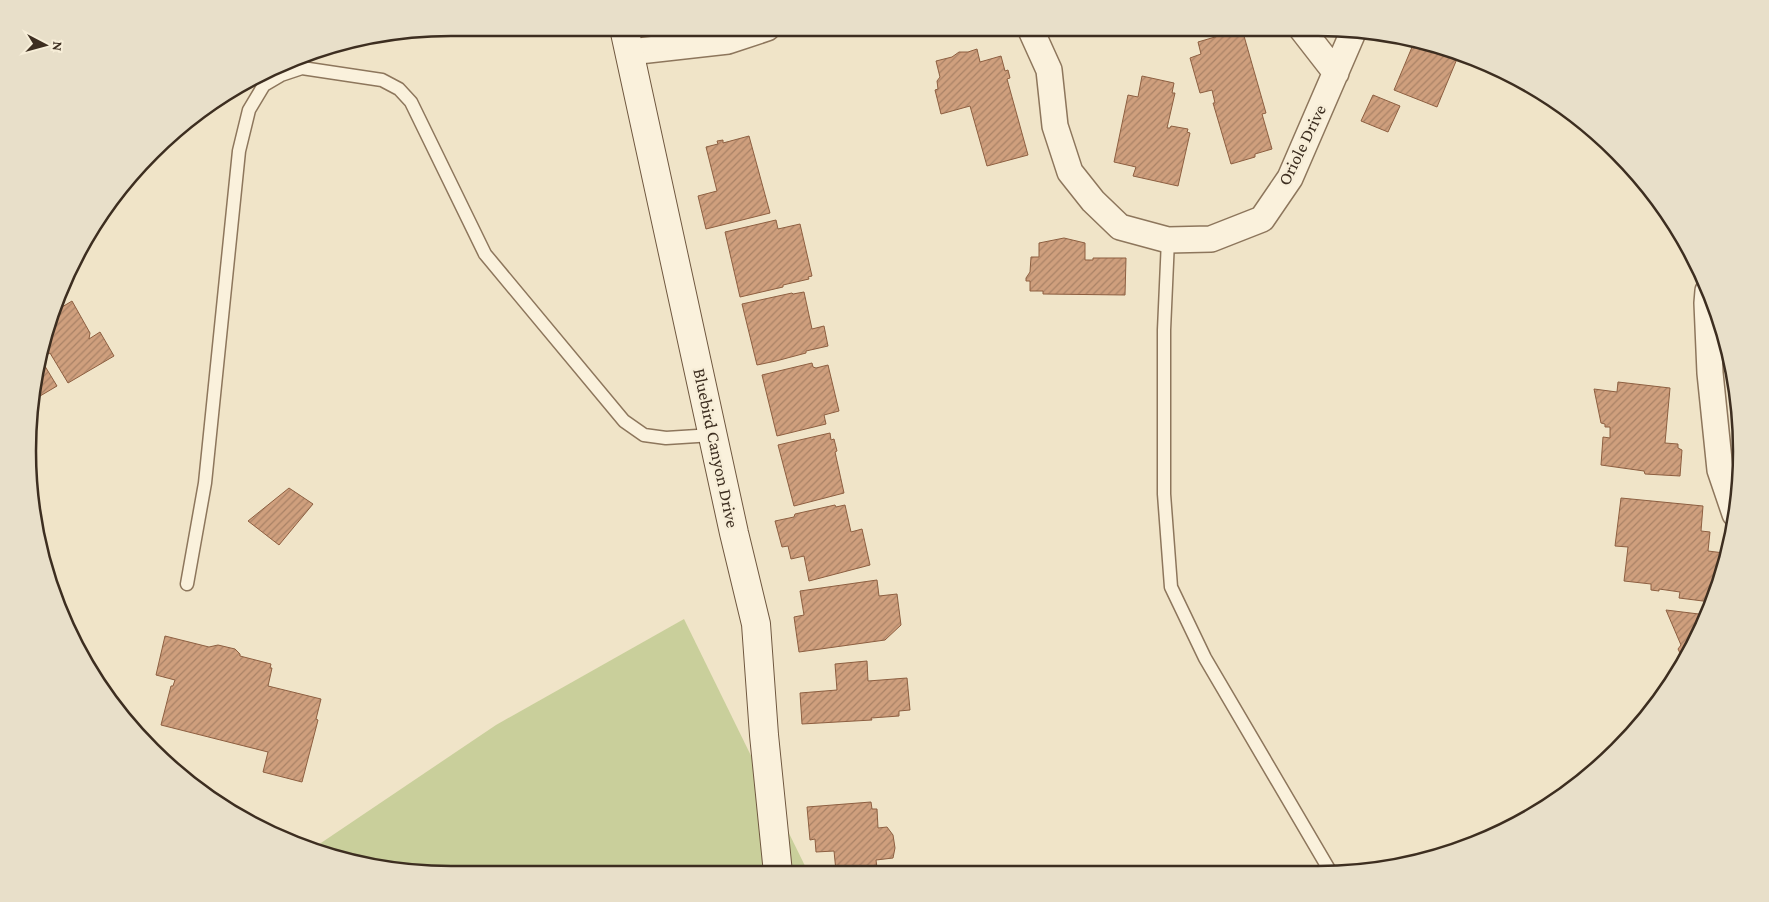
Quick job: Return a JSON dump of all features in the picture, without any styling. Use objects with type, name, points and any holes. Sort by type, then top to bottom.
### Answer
[{"type":"street","points":[[627,40],[728,41],[743,36]]},
{"type":"street","name":"Oriole Drive","points":[[1034,36],[1049,70],[1055,126],[1070,172],[1093,201],[1120,227],[1168,240],[1211,239],[1262,219],[1290,178],[1351,38]]},
{"type":"street","points":[[1307,36],[1336,73]]},
{"type":"street","name":"Bluebird Canyon Drive","points":[[627,40],[756,624],[764,735],[777,866]]},
{"type":"street","points":[[1707,308],[1710,374],[1720,470],[1730,499]]},
{"type":"lane","points":[[187,584],[205,483],[239,151],[249,110],[264,85],[281,75],[302,68],[382,80],[399,89],[412,102],[485,254],[624,421],[644,435],[666,438],[713,435]]},
{"type":"lane","points":[[1168,240],[1164,330],[1164,494],[1171,587],[1205,658],[1327,866]]},
{"type":"green space","points":[[684,619],[805,866],[424,865],[370,858],[319,844],[496,725]]},
{"type":"building","points":[[1218,36],[1244,36],[1266,113],[1262,114],[1272,149],[1255,154],[1255,157],[1231,164],[1213,103],[1215,103],[1212,90],[1200,93],[1190,58],[1201,54],[1198,42]]},
{"type":"building","points":[[1412,47],[1456,60],[1437,107],[1394,90]]},
{"type":"building","points":[[977,49],[980,62],[1001,56],[1005,71],[1008,70],[1010,78],[1007,79],[1028,155],[987,166],[970,106],[941,114],[935,90],[938,89],[937,81],[940,77],[936,61],[952,57],[959,52]]},
{"type":"building","points":[[1142,76],[1174,83],[1172,93],[1175,93],[1167,128],[1171,126],[1188,129],[1187,132],[1190,133],[1178,186],[1133,176],[1136,167],[1114,162],[1128,95],[1138,97]]},
{"type":"building","points":[[1373,95],[1400,106],[1388,132],[1361,121]]},
{"type":"building","points":[[749,136],[770,213],[706,229],[698,196],[717,191],[706,147],[718,144],[717,141],[723,140],[723,143]]},
{"type":"building","points":[[776,220],[778,229],[800,224],[812,276],[808,277],[809,279],[783,285],[783,287],[740,297],[725,232]]},
{"type":"building","points":[[1064,238],[1085,243],[1085,260],[1093,260],[1093,258],[1126,258],[1125,295],[1043,294],[1043,291],[1030,291],[1030,281],[1026,281],[1026,278],[1030,272],[1031,257],[1039,257],[1039,243]]},
{"type":"building","points":[[804,292],[812,329],[824,326],[828,346],[757,365],[742,304]]},
{"type":"building","points":[[72,301],[90,333],[89,339],[100,332],[114,356],[68,383],[50,353],[48,354],[62,307]]},
{"type":"building","points":[[812,363],[813,367],[816,368],[828,365],[839,411],[824,415],[826,424],[777,436],[762,375]]},
{"type":"building","points":[[45,366],[57,386],[40,396]]},
{"type":"building","points":[[1618,382],[1670,388],[1665,443],[1678,444],[1678,448],[1682,450],[1680,476],[1645,474],[1644,471],[1601,465],[1603,437],[1610,438],[1610,427],[1605,427],[1605,424],[1601,423],[1594,389],[1617,392]]},
{"type":"building","points":[[830,433],[831,440],[834,439],[837,451],[835,452],[844,493],[794,506],[778,445]]},
{"type":"building","points":[[289,488],[313,504],[279,545],[248,521]]},
{"type":"building","points":[[1621,498],[1703,506],[1701,531],[1710,532],[1708,551],[1720,553],[1704,601],[1679,598],[1680,592],[1659,589],[1659,591],[1651,590],[1651,584],[1624,581],[1628,547],[1615,546]]},
{"type":"building","points":[[835,505],[836,507],[845,505],[851,532],[862,529],[870,565],[809,581],[804,556],[791,559],[788,546],[782,547],[775,521],[794,517],[795,514]]},
{"type":"building","points":[[877,580],[879,596],[897,594],[901,625],[885,640],[799,652],[794,617],[804,615],[800,591]]},
{"type":"building","points":[[1666,610],[1699,614],[1680,653],[1678,649],[1681,645]]},
{"type":"building","points":[[165,636],[209,647],[218,645],[235,649],[240,656],[271,664],[270,668],[272,668],[268,686],[321,699],[316,719],[318,720],[302,782],[263,772],[268,752],[161,725],[171,686],[173,686],[175,680],[156,675]]},
{"type":"building","points":[[867,661],[868,681],[907,678],[910,710],[899,711],[899,716],[871,718],[872,720],[802,724],[800,693],[837,690],[835,664]]},
{"type":"building","points":[[871,802],[872,809],[877,809],[878,828],[887,827],[893,835],[895,848],[893,858],[876,860],[877,866],[836,866],[834,851],[816,852],[815,839],[810,840],[807,807]]}]
